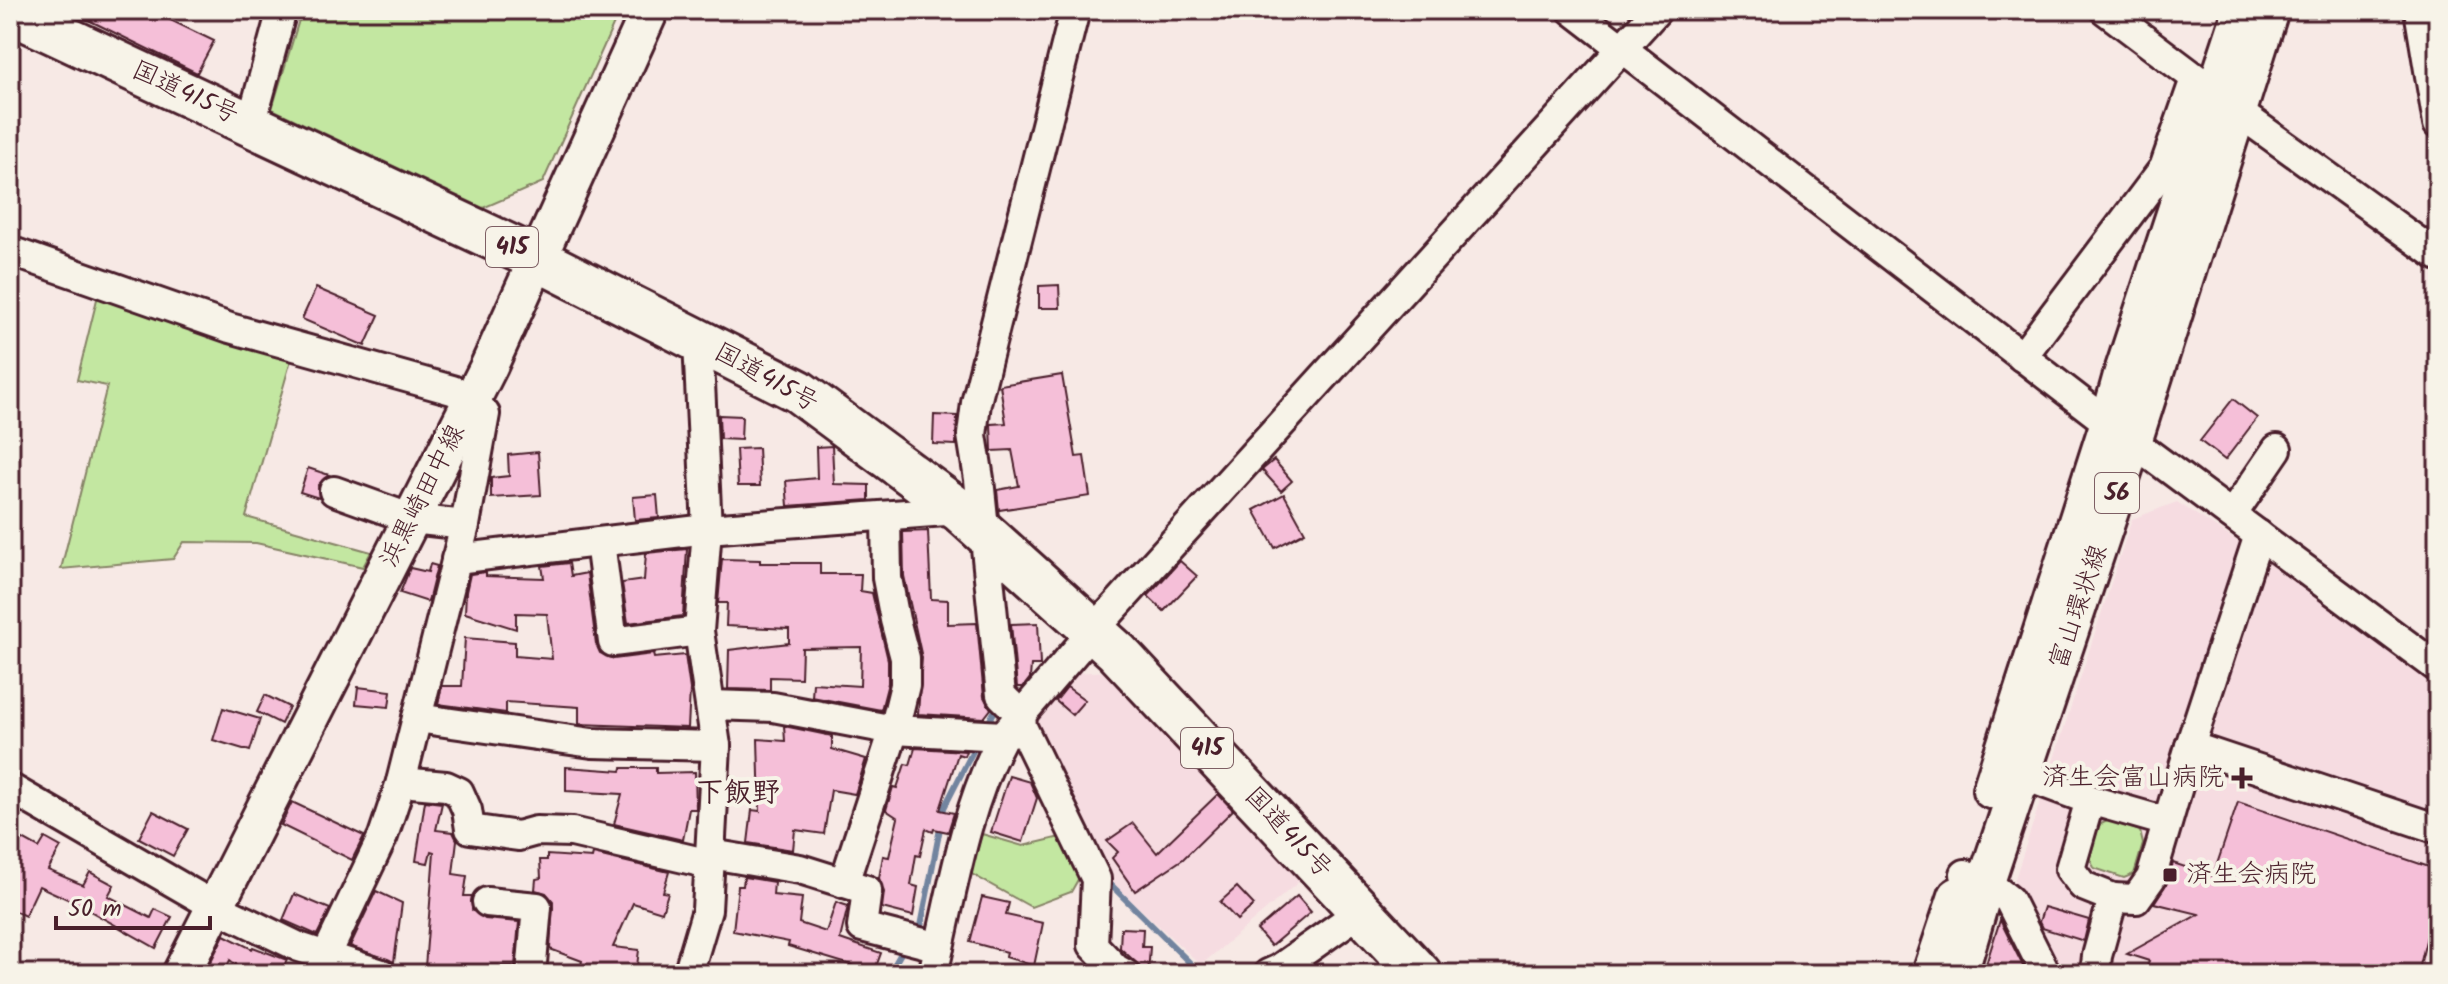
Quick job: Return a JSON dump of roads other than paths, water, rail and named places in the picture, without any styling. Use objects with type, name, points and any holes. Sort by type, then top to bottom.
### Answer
[{"type":"highway","name":"国道415号","points":[[18,13],[537,259],[798,391],[971,522],[1128,663],[1420,974]]},
{"type":"main road","name":"浜黒崎田中線","points":[[181,974],[472,398],[650,10]]},
{"type":"main road","name":"富山環状線","points":[[1931,974],[2022,775],[2242,10]]},
{"type":"main road","name":"富山環状線","points":[[2216,94],[2270,10]]},
{"type":"main road","name":"富山環状線","points":[[1959,974],[1975,878],[2121,432]]},
{"type":"street","points":[[251,124],[282,10]]},
{"type":"street","points":[[1012,725],[1001,695],[971,522],[972,435],[976,403],[1075,10]]},
{"type":"street","points":[[1572,10],[2022,357],[2438,668]]},
{"type":"street","points":[[401,782],[446,786],[459,792],[467,810],[470,829],[518,836],[536,831],[572,832],[710,859],[800,869],[867,890],[862,927],[936,961],[972,812],[1012,725],[1093,631],[1657,10]]},
{"type":"street","points":[[2105,10],[2438,256]]},
{"type":"street","points":[[2419,10],[2438,124]]},
{"type":"street","points":[[2022,357],[2216,94]]},
{"type":"street","points":[[10,251],[230,328],[452,390],[472,398],[485,414],[465,525],[401,782],[383,836],[326,956]]},
{"type":"street","points":[[688,974],[707,910],[716,746],[699,631],[707,529],[698,341]]},
{"type":"street","points":[[2232,515],[2277,449]]},
{"type":"street","points":[[334,491],[412,519],[465,525]]},
{"type":"street","points":[[456,559],[707,529],[886,517],[971,522]]},
{"type":"street","points":[[844,883],[894,730],[905,685],[905,658],[887,578],[886,517]]},
{"type":"street","points":[[2090,800],[2070,869],[2083,886],[2113,898],[2136,899],[2151,878],[2190,746],[2259,535]]},
{"type":"street","points":[[600,542],[613,642],[699,631]]},
{"type":"street","points":[[711,705],[773,707],[894,730],[1022,727],[1096,879],[1093,945],[1125,974]]},
{"type":"street","points":[[417,718],[592,743],[716,746]]},
{"type":"street","points":[[2190,746],[2438,829]]},
{"type":"street","points":[[2022,775],[2090,800],[2167,822]]},
{"type":"street","points":[[10,788],[216,907],[299,947],[382,974]]},
{"type":"street","points":[[1975,878],[2009,900],[2046,974]]},
{"type":"street","points":[[2095,974],[2113,898]]},
{"type":"street","points":[[487,902],[537,907],[531,974]]},
{"type":"street","points":[[1268,974],[1361,911]]},
{"type":"waterway","points":[[986,727],[998,705]]},
{"type":"waterway","points":[[916,933],[921,926],[944,808],[977,743]]},
{"type":"waterway","points":[[1105,879],[1201,974]]},
{"type":"waterway","points":[[889,974],[904,948]]},
{"type":"place","name":"済生会富山病院","points":[[2242,778]]},
{"type":"place","name":"済生会病院","points":[[2170,875]]},
{"type":"district","name":"下飯野","points":[[738,793]]}]
